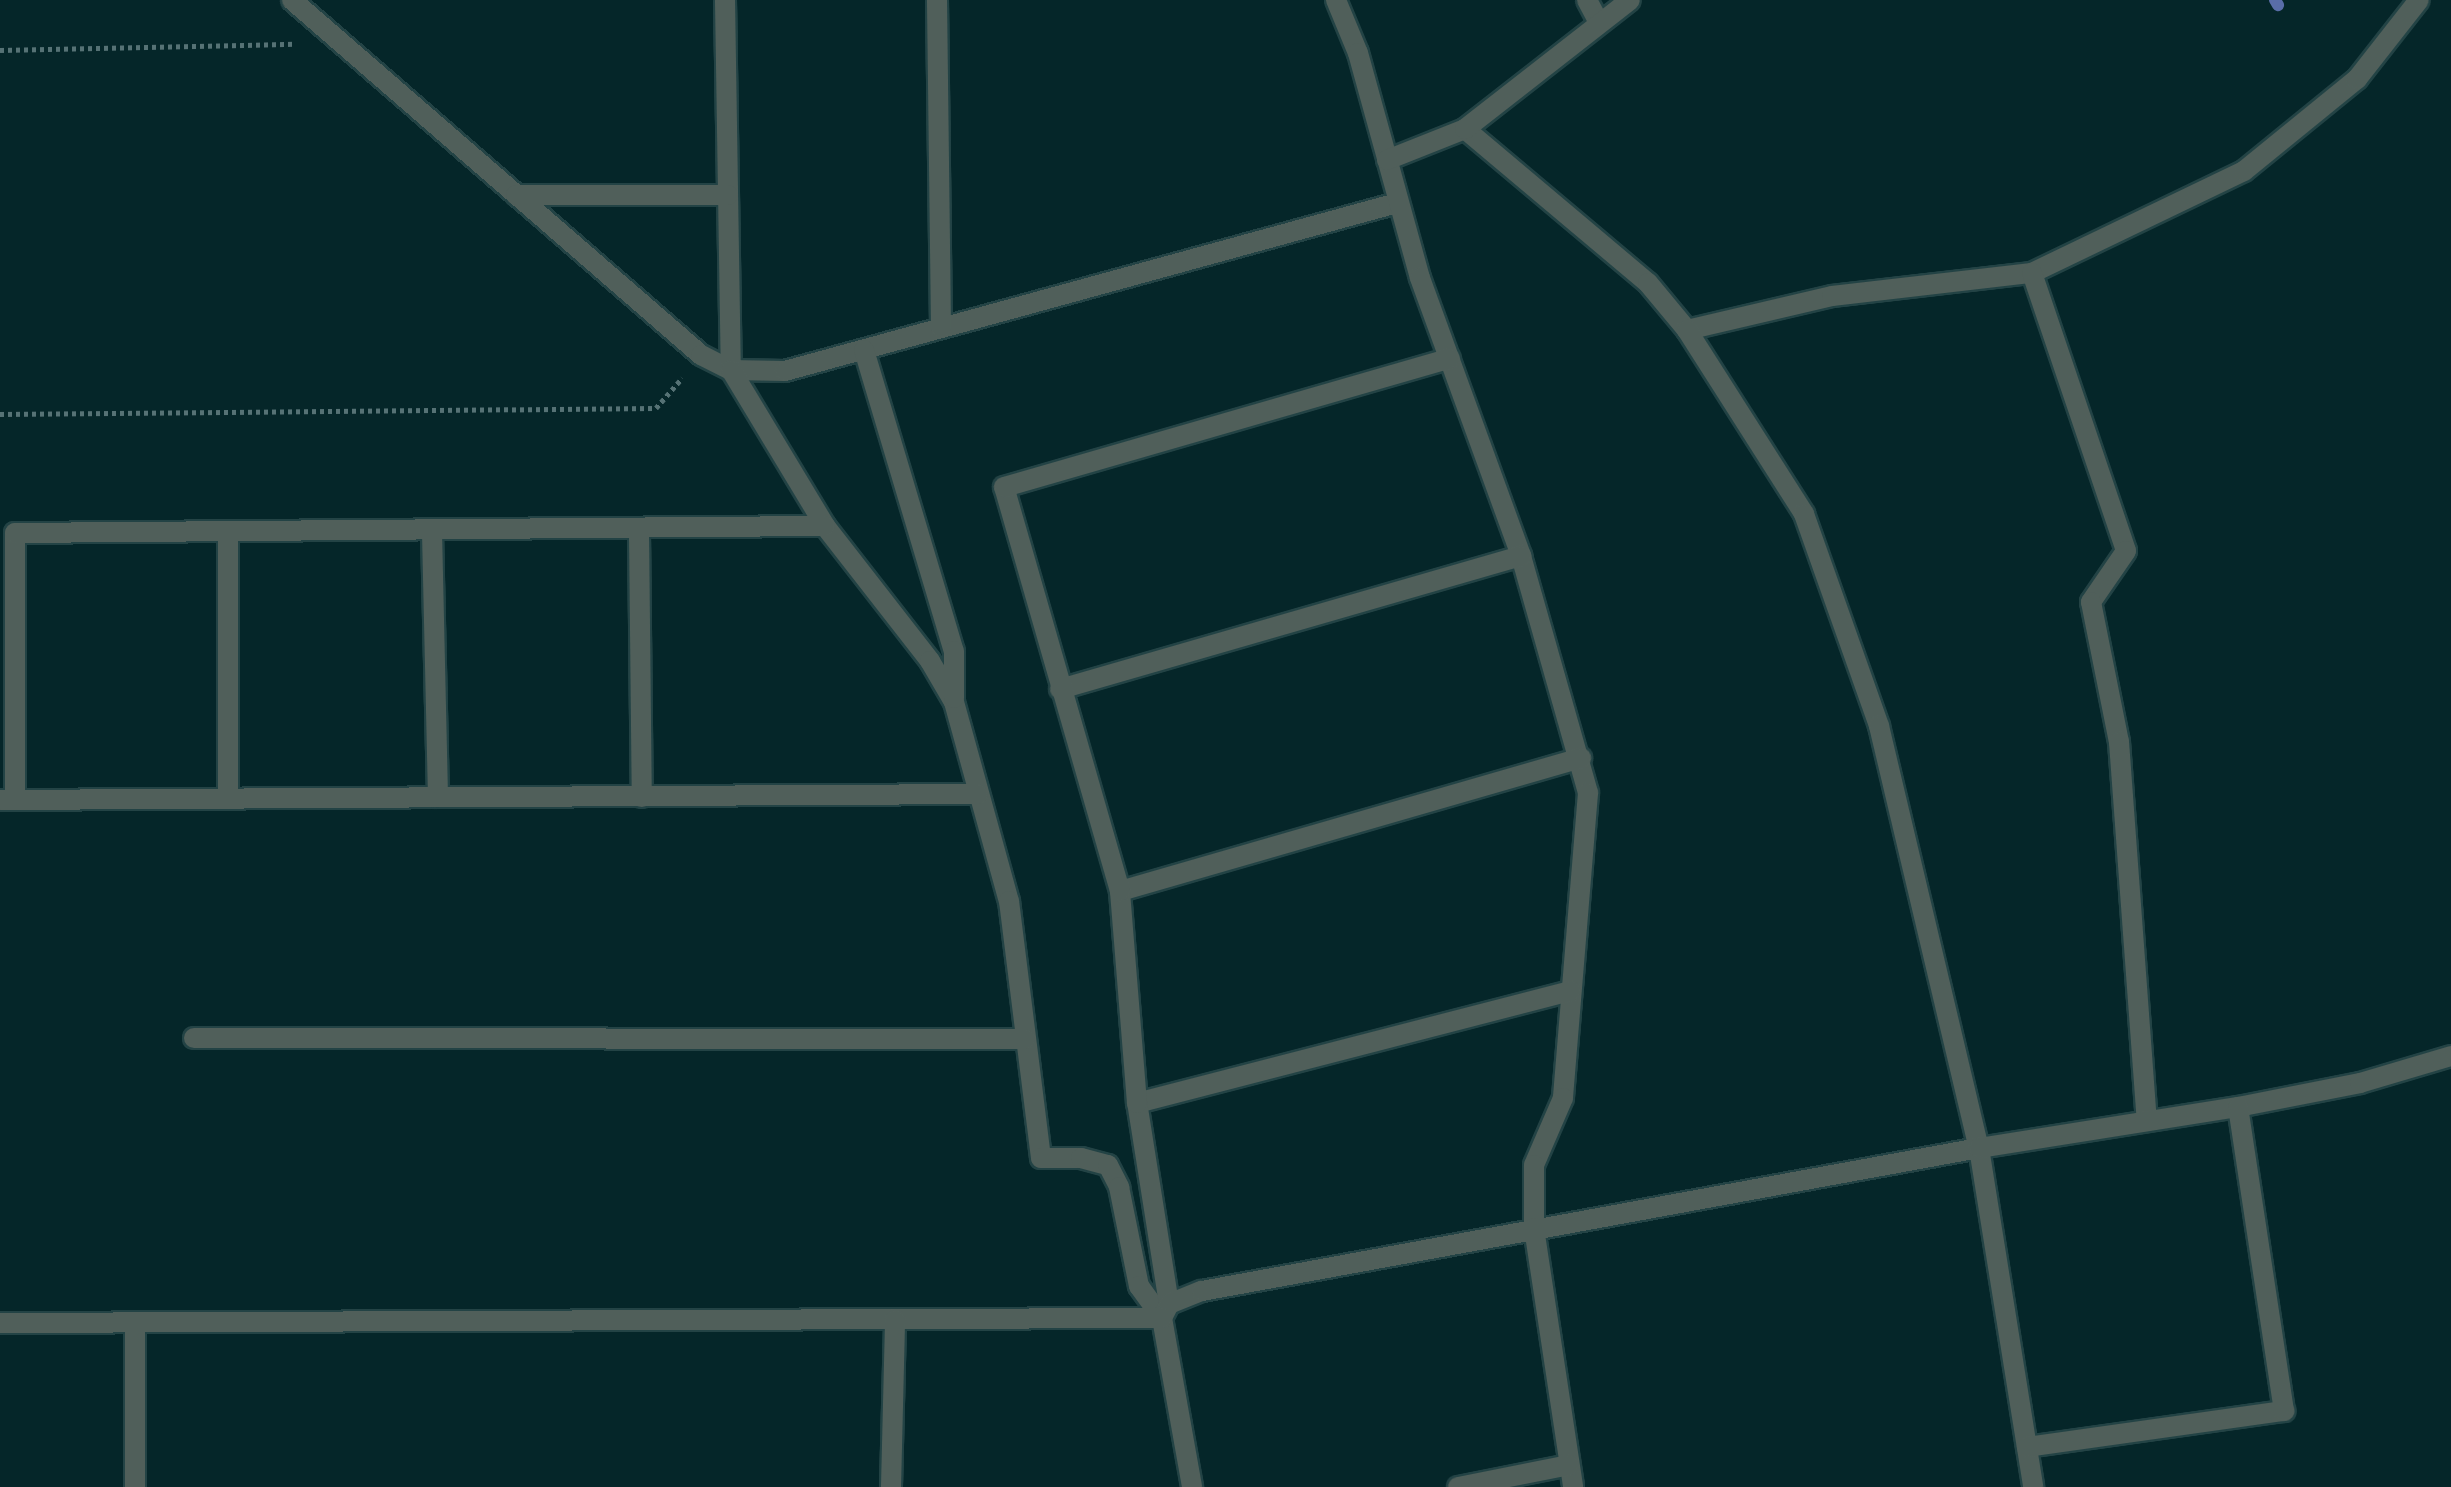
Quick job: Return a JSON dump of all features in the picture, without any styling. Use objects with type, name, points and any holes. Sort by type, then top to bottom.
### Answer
[{"type":"street","points":[[292,0],[701,355],[731,370],[785,371],[1397,203]]},
{"type":"street","points":[[725,0],[731,370],[825,526],[930,661],[954,702]]},
{"type":"street","points":[[937,0],[941,328]]},
{"type":"street","points":[[1336,0],[1358,53],[1397,203],[1521,556],[1581,758],[1589,830],[1563,1098],[1534,1165],[1534,1228],[1573,1487]]},
{"type":"street","points":[[1587,0],[1598,21]]},
{"type":"street","points":[[1387,160],[1465,129],[1598,21],[1630,0]]},
{"type":"street","points":[[1687,330],[1832,296],[2032,273],[2244,171],[2357,79],[2419,0]]},
{"type":"street","points":[[1465,129],[1648,283],[1687,330],[1804,514],[1843,613],[1879,726],[1979,1148],[2033,1487]]},
{"type":"street","points":[[516,195],[728,195]]},
{"type":"street","points":[[2032,273],[2126,551],[2091,602],[2119,742],[2147,1120]]},
{"type":"street","points":[[864,350],[954,651],[954,702],[1009,901],[1041,1158],[1081,1158],[1108,1165],[1119,1187],[1139,1286],[1165,1311]]},
{"type":"street","points":[[1192,1487],[1137,1103],[1120,891],[1004,487],[1450,358]]},
{"type":"street","points":[[825,526],[639,532],[15,533],[8,800],[978,794]]},
{"type":"street","points":[[432,532],[438,797]]},
{"type":"street","points":[[639,532],[642,797]]},
{"type":"street","points":[[228,535],[228,798]]},
{"type":"street","points":[[1060,689],[1521,556]]},
{"type":"street","points":[[1120,891],[1581,758]]},
{"type":"street","points":[[1137,1103],[1571,991]]},
{"type":"street","points":[[194,1038],[1025,1039]]},
{"type":"street","points":[[0,1323],[895,1320],[1165,1311],[1202,1291],[1979,1148],[2238,1107],[2360,1083],[2451,1056]]},
{"type":"street","points":[[2027,1447],[2284,1411],[2238,1107]]},
{"type":"street","points":[[891,1487],[895,1320]]},
{"type":"street","points":[[135,1322],[135,1487]]},
{"type":"street","points":[[1458,1487],[1569,1465]]},
{"type":"path","points":[[0,50],[340,43]]},
{"type":"path","points":[[0,414],[656,408],[701,355]]},
{"type":"waterway","points":[[2275,0],[2278,5]]}]
